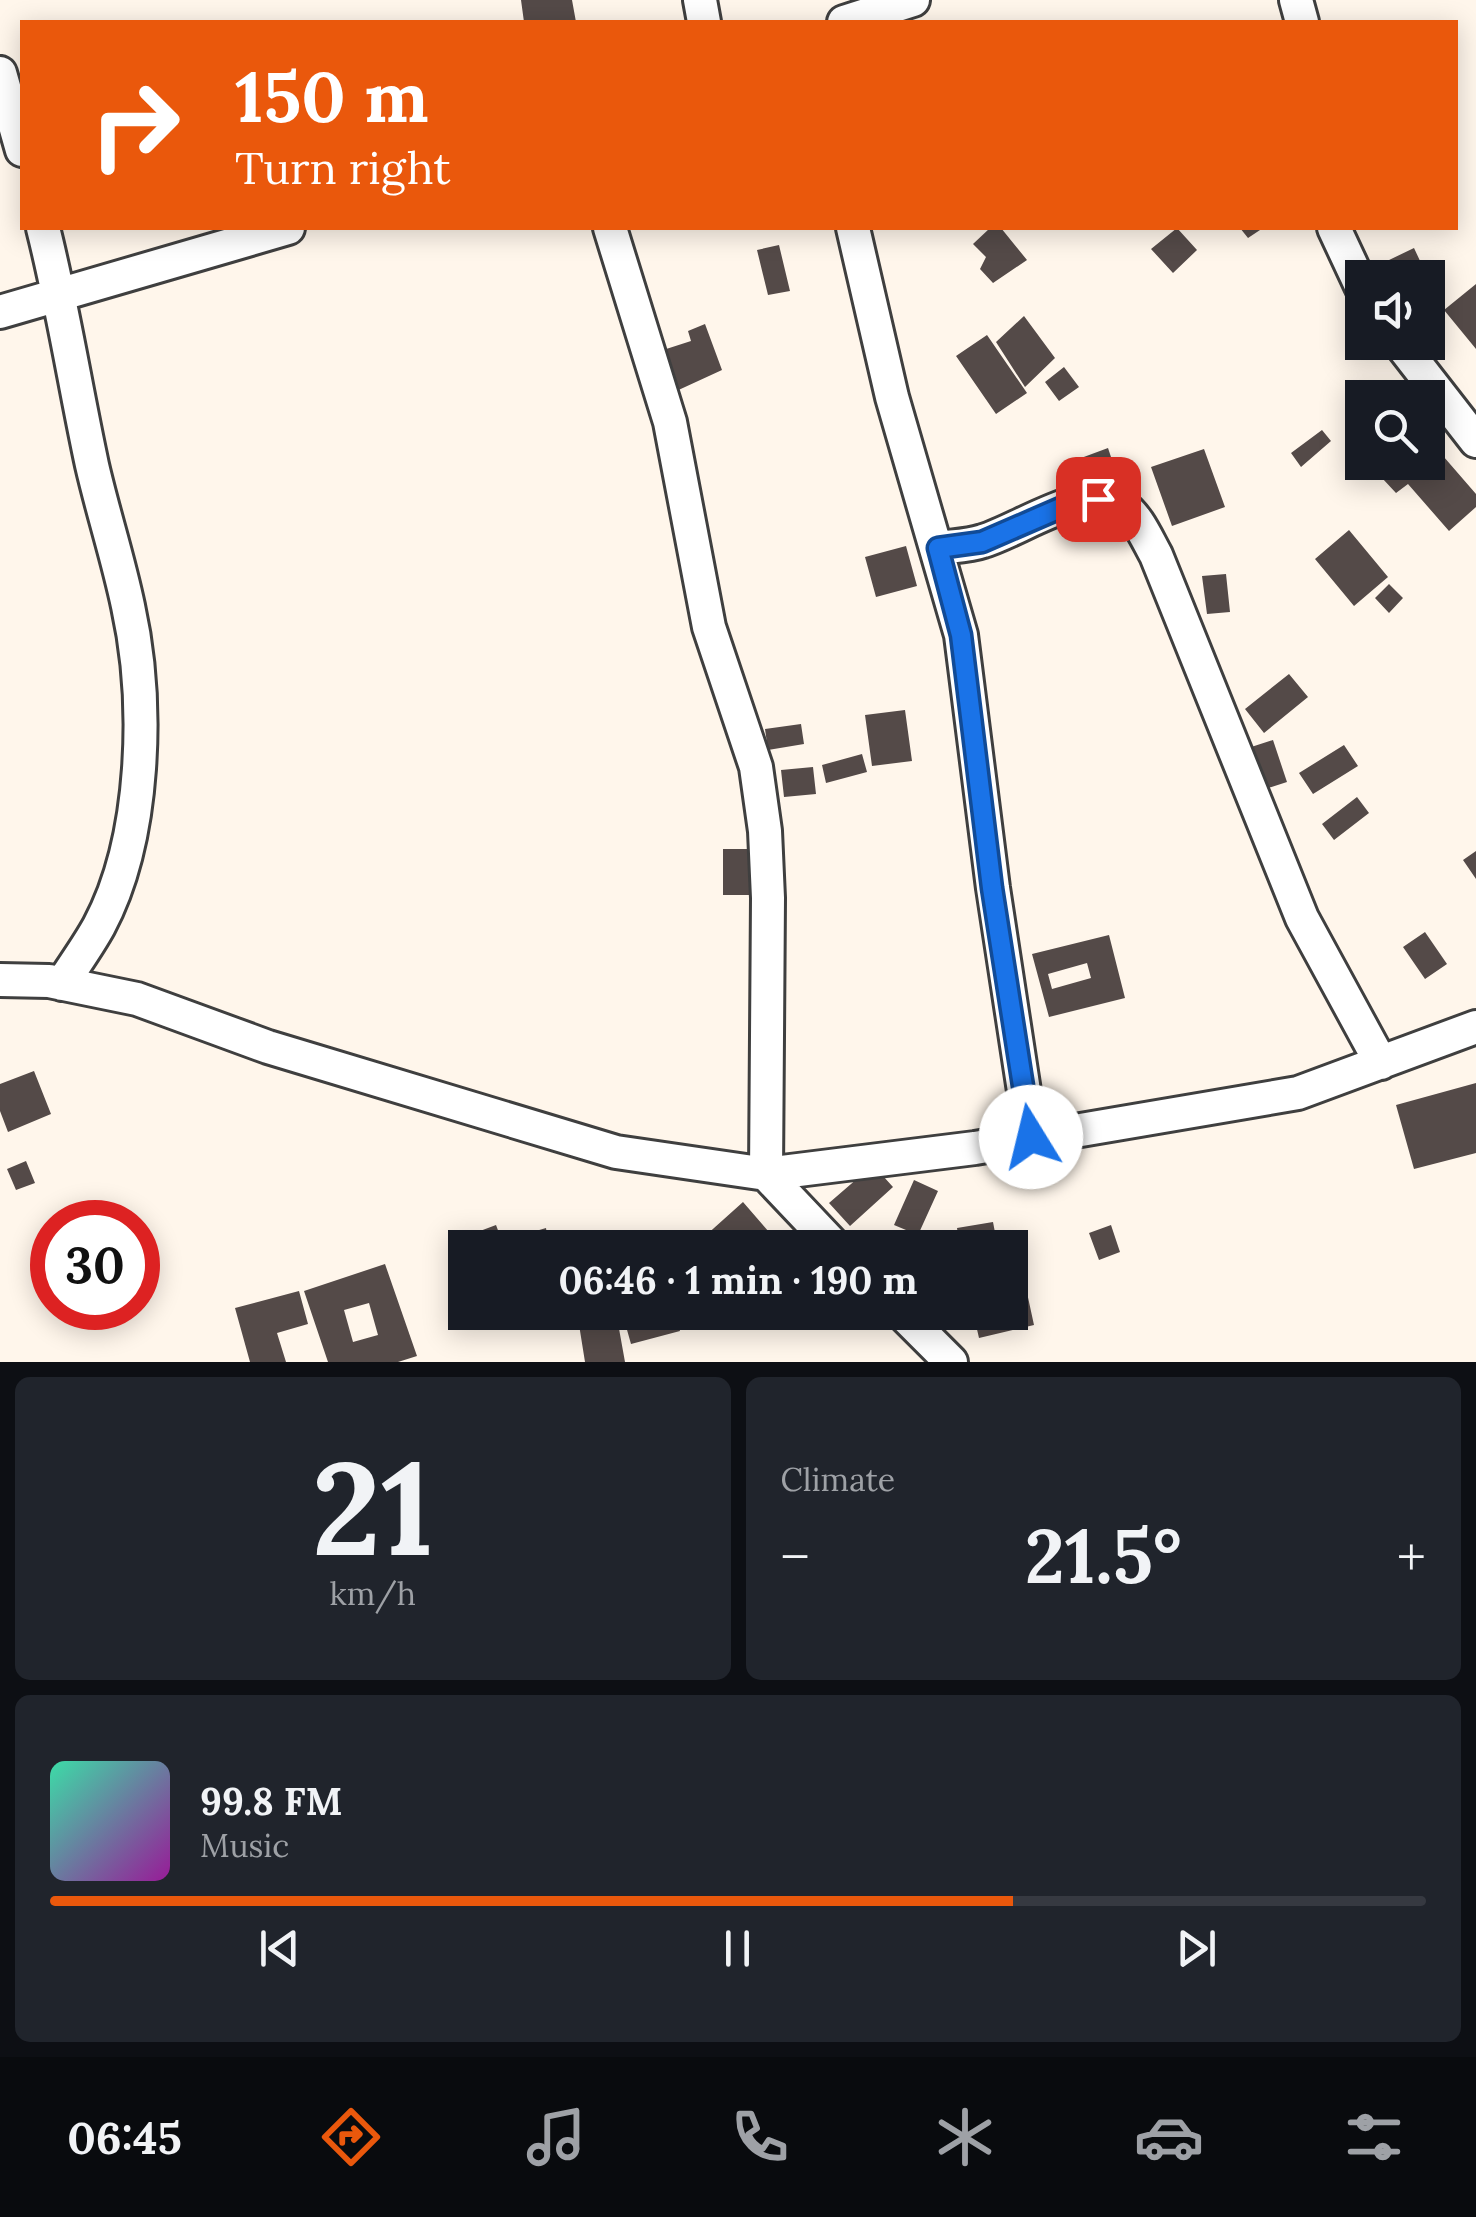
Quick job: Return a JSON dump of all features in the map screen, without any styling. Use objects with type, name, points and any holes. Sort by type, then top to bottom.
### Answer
[{"type":"street","points":[[850,20],[913,0]]},
{"type":"street","points":[[0,73],[20,143]]},
{"type":"street","points":[[43,230],[60,294],[76,392],[129,608],[140,719],[137,798],[123,862],[100,924],[62,984]]},
{"type":"street","points":[[0,312],[281,230]]},
{"type":"street","points":[[611,230],[670,422],[710,627],[756,767],[766,831],[768,898],[766,1174],[819,1230]]},
{"type":"street","points":[[853,230],[892,397],[961,635],[992,888],[1031,1137]]},
{"type":"street","points":[[1335,230],[1349,260]]},
{"type":"street","points":[[1413,360],[1476,441]]},
{"type":"street","points":[[938,548],[982,542],[1085,501],[1120,503],[1135,519],[1156,555],[1302,918],[1381,1064]]},
{"type":"street","points":[[0,980],[62,984],[137,1000],[268,1047],[616,1152],[766,1174],[1031,1137],[1298,1093],[1476,1027]]},
{"type":"street","points":[[919,1330],[951,1362]]},
{"type":"building","points":[[521,0],[572,0],[576,20],[524,20]]},
{"type":"building","points":[[988,230],[1003,230],[1027,260],[993,283],[980,269],[986,257],[973,244]]},
{"type":"building","points":[[1179,230],[1197,250],[1173,273],[1151,249]]},
{"type":"building","points":[[1242,230],[1260,230],[1248,238]]},
{"type":"building","points":[[779,245],[790,291],[768,295],[757,250]]},
{"type":"building","points":[[1414,248],[1420,260],[1389,260]]},
{"type":"building","points":[[1476,284],[1476,349],[1445,311]]},
{"type":"building","points":[[1024,316],[1055,358],[1025,387],[996,342]]},
{"type":"building","points":[[705,324],[722,370],[672,393],[660,351],[691,341],[688,331]]},
{"type":"building","points":[[987,335],[1027,393],[996,414],[956,356]]},
{"type":"building","points":[[1064,367],[1079,387],[1059,401],[1045,382]]},
{"type":"building","points":[[1322,430],[1331,441],[1301,467],[1291,453]]},
{"type":"building","points":[[1108,448],[1115,469],[1081,482],[1073,461]]},
{"type":"building","points":[[1204,449],[1225,507],[1172,526],[1151,467]]},
{"type":"building","points":[[1445,458],[1476,494],[1476,507],[1449,531],[1408,484],[1396,493],[1384,480],[1445,480]]},
{"type":"building","points":[[1349,530],[1388,577],[1354,606],[1315,559]]},
{"type":"building","points":[[906,546],[917,586],[876,597],[865,557]]},
{"type":"building","points":[[1226,574],[1230,612],[1207,614],[1202,576]]},
{"type":"building","points":[[1389,584],[1403,598],[1389,613],[1375,598]]},
{"type":"building","points":[[1289,674],[1308,697],[1264,733],[1245,709]]},
{"type":"building","points":[[905,710],[912,761],[872,766],[865,715]]},
{"type":"building","points":[[801,724],[804,744],[768,750],[765,729]]},
{"type":"building","points":[[1273,740],[1287,782],[1259,791],[1245,749]]},
{"type":"building","points":[[1344,745],[1358,766],[1313,794],[1299,773]]},
{"type":"building","points":[[862,754],[867,772],[826,783],[822,765]]},
{"type":"building","points":[[813,767],[816,794],[784,797],[781,770]]},
{"type":"building","points":[[1357,797],[1369,813],[1334,840],[1322,824]]},
{"type":"building","points":[[723,849],[756,849],[756,895],[723,895]]},
{"type":"building","points":[[1476,851],[1476,879],[1463,860]]},
{"type":"building","points":[[1425,932],[1447,964],[1425,979],[1403,947]]},
{"type":"building","points":[[1109,935],[1125,998],[1049,1017],[1032,954]],"holes":[[[1087,963],[1091,978],[1052,989],[1048,974]]]},
{"type":"building","points":[[34,1071],[51,1114],[8,1132],[0,1111],[0,1084]]},
{"type":"building","points":[[1476,1083],[1476,1153],[1414,1169],[1396,1105]]},
{"type":"building","points":[[26,1161],[35,1183],[16,1190],[7,1169]]},
{"type":"building","points":[[873,1165],[893,1187],[850,1226],[829,1203]]},
{"type":"building","points":[[914,1180],[938,1191],[920,1230],[894,1225]]},
{"type":"building","points":[[743,1202],[767,1230],[712,1230]]},
{"type":"building","points":[[993,1222],[995,1230],[957,1230]]},
{"type":"building","points":[[1111,1225],[1120,1252],[1099,1260],[1089,1233]]},
{"type":"building","points":[[385,1264],[417,1356],[398,1362],[328,1362],[304,1291]],"holes":[[[369,1303],[378,1335],[353,1342],[344,1310]]]},
{"type":"building","points":[[299,1291],[308,1324],[277,1333],[286,1362],[250,1362],[235,1308]]},
{"type":"building","points":[[1028,1297],[1034,1325],[1028,1326]]},
{"type":"building","points":[[580,1330],[619,1330],[625,1362],[585,1362]]},
{"type":"building","points":[[627,1330],[680,1330],[680,1331],[631,1344]]},
{"type":"building","points":[[977,1330],[1013,1330],[979,1338]]},
{"type":"route","points":[[1031,1137],[992,888],[961,635],[938,548],[982,542],[1072,503],[1098,499]]}]
